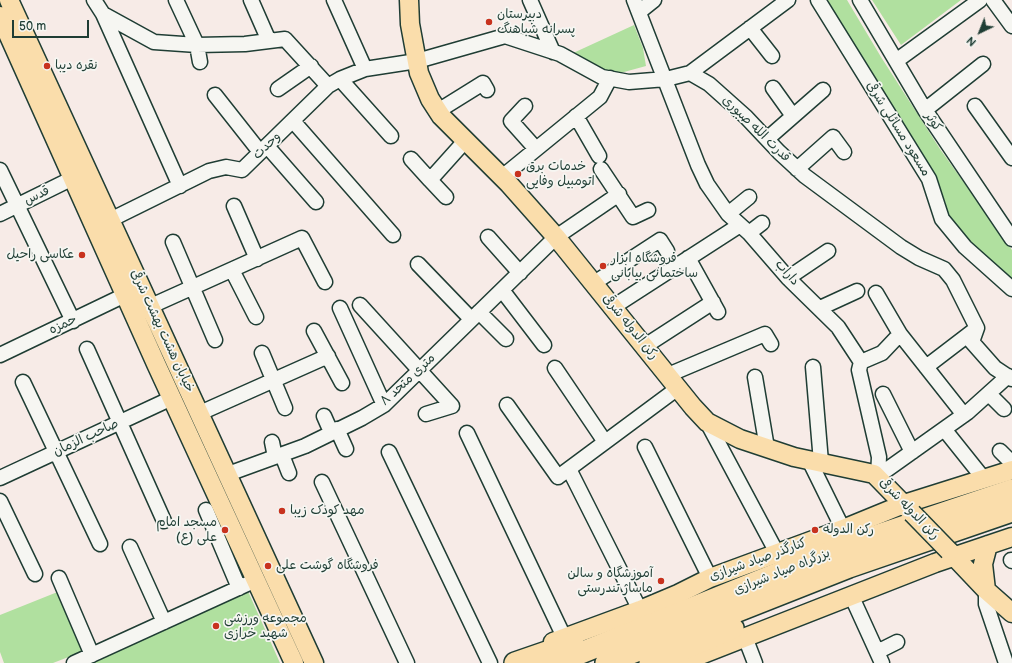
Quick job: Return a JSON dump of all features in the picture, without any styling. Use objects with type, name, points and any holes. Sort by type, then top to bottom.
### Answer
[{"type":"highway","name":"بزرگراه صیاد شیرازی","points":[[556,663],[843,538],[1012,490]]},
{"type":"highway","name":"بزرگراه صیاد شیرازی","points":[[606,663],[849,567],[1012,511]]},
{"type":"highway","points":[[515,663],[581,640],[722,582],[843,538]]},
{"type":"highway","points":[[650,663],[755,619],[849,567]]},
{"type":"main road","name":"خیابان هشت بهشت شرقی","points":[[10,0],[314,663]]},
{"type":"main road","name":"رکن الدوله شرقی","points":[[409,0],[410,24],[419,73],[430,99],[438,111],[465,141],[502,177],[556,237],[693,407],[707,422],[740,439],[767,448],[815,461],[860,470],[878,476],[986,590],[1011,611]]},
{"type":"main road","name":"خیابان هشت بهشت شرقی","points":[[0,16],[157,366],[294,663]]},
{"type":"main road","points":[[157,366],[175,359]]},
{"type":"main road","name":"کنارگذر صیاد شیرازی","points":[[510,663],[564,637],[640,610],[678,594],[710,578],[777,553],[843,538],[908,508],[1012,470]]},
{"type":"main road","points":[[680,663],[951,554],[988,545],[1012,537]]},
{"type":"main road","points":[[986,590],[983,564],[988,545]]},
{"type":"street","points":[[94,0],[103,14],[180,186]]},
{"type":"street","points":[[176,0],[197,45],[200,62]]},
{"type":"street","points":[[251,0],[270,41]]},
{"type":"street","points":[[334,0],[365,69]]},
{"type":"street","points":[[530,0],[553,52]]},
{"type":"street","points":[[636,6],[654,0]]},
{"type":"street","name":"مسعود مسائلی شرقی","points":[[818,0],[929,179],[942,220],[965,247],[1012,289]]},
{"type":"street","name":"کوثر","points":[[860,0],[925,110],[1010,234]]},
{"type":"street","points":[[896,61],[980,0]]},
{"type":"street","points":[[993,0],[1012,26]]},
{"type":"street","points":[[417,61],[505,36],[553,52],[602,76],[629,82],[666,79],[690,74],[781,2]]},
{"type":"street","name":"داراب","points":[[636,6],[666,79],[698,166],[728,214],[744,229],[788,278],[838,327],[861,362]]},
{"type":"street","points":[[103,14],[154,42],[197,45],[244,44],[286,39],[311,66],[334,82],[391,136]]},
{"type":"street","points":[[750,28],[772,56]]},
{"type":"street","name":"وحدت","points":[[110,220],[209,171],[226,167],[242,170],[334,82],[365,69],[417,61]]},
{"type":"street","points":[[925,110],[983,64]]},
{"type":"street","points":[[278,89],[311,66]]},
{"type":"street","name":"قدرت الله صبوری","points":[[690,74],[709,84],[746,117],[797,169],[901,247],[919,258],[944,269],[953,280],[976,328],[972,342],[995,368],[1010,378]]},
{"type":"street","points":[[502,177],[600,96],[610,78]]},
{"type":"street","points":[[438,111],[483,83],[487,90]]},
{"type":"street","points":[[773,88],[793,116]]},
{"type":"street","points":[[766,139],[823,90]]},
{"type":"street","points":[[215,94],[264,149],[316,202]]},
{"type":"street","points":[[525,106],[512,121],[536,149]]},
{"type":"street","points":[[975,106],[1012,158]]},
{"type":"street","points":[[576,116],[600,163],[632,217],[648,210]]},
{"type":"street","points":[[293,121],[393,235]]},
{"type":"street","points":[[797,169],[833,137],[844,152]]},
{"type":"street","points":[[430,180],[465,141]]},
{"type":"street","points":[[411,159],[446,197]]},
{"type":"street","points":[[0,170],[73,321]]},
{"type":"street","name":"قدس","points":[[0,214],[73,178]]},
{"type":"street","name":"۸ متری متحد","points":[[228,474],[305,446],[362,418],[384,405],[556,237],[619,194]]},
{"type":"street","points":[[728,214],[749,197]]},
{"type":"street","points":[[234,206],[256,259]]},
{"type":"street","points":[[613,307],[688,258],[744,229],[762,223]]},
{"type":"street","points":[[488,237],[520,273]]},
{"type":"street","points":[[151,306],[302,238],[326,282]]},
{"type":"street","points":[[594,283],[660,240],[667,251]]},
{"type":"street","points":[[173,242],[215,340]]},
{"type":"street","points":[[788,278],[828,251]]},
{"type":"street","points":[[645,346],[715,307],[688,258]]},
{"type":"street","points":[[418,264],[475,315],[506,339]]},
{"type":"street","points":[[232,270],[256,317]]},
{"type":"street","points":[[502,290],[544,345]]},
{"type":"street","points":[[820,308],[857,291]]},
{"type":"street","points":[[876,293],[900,334],[964,415]]},
{"type":"street","name":"حمزه","points":[[1,352],[73,321],[125,295]]},
{"type":"street","points":[[360,305],[420,369],[452,406],[426,414]]},
{"type":"street","points":[[340,308],[384,405]]},
{"type":"street","points":[[926,367],[976,328]]},
{"type":"street","points":[[314,331],[342,383]]},
{"type":"street","points":[[507,405],[558,477],[605,442],[673,382],[765,334],[771,344]]},
{"type":"street","points":[[878,476],[879,457],[859,370],[861,362],[882,353],[900,334]]},
{"type":"street","points":[[87,349],[164,521]]},
{"type":"street","points":[[262,353],[285,408]]},
{"type":"street","points":[[200,413],[328,356]]},
{"type":"street","points":[[813,367],[815,461],[843,538]]},
{"type":"street","points":[[555,368],[605,442]]},
{"type":"street","points":[[756,377],[767,448]]},
{"type":"street","points":[[878,476],[964,415],[1010,378]]},
{"type":"street","points":[[23,382],[100,544]]},
{"type":"street","points":[[883,394],[912,452]]},
{"type":"street","points":[[989,394],[1004,409]]},
{"type":"street","name":"صاحب الزمان","points":[[0,478],[172,398]]},
{"type":"street","points":[[324,416],[346,449]]},
{"type":"street","points":[[707,422],[777,553]]},
{"type":"street","points":[[944,429],[984,479]]},
{"type":"street","points":[[467,433],[564,637]]},
{"type":"street","points":[[272,442],[278,456],[289,473]]},
{"type":"street","points":[[645,448],[710,578]]},
{"type":"street","points":[[1000,451],[1012,463]]},
{"type":"street","points":[[389,452],[490,663]]},
{"type":"street","points":[[569,469],[640,610]]},
{"type":"street","points":[[322,482],[407,663]]},
{"type":"street","points":[[0,501],[35,574]]},
{"type":"street","points":[[206,510],[240,588]]},
{"type":"street","points":[[130,547],[164,622]]},
{"type":"street","points":[[59,578],[92,655]]},
{"type":"street","points":[[74,663],[256,580]]},
{"type":"street","points":[[986,590],[986,604],[1006,663]]},
{"type":"street","points":[[851,595],[877,659],[897,642]]},
{"type":"street","points":[[745,637],[755,663]]},
{"type":"green space","points":[[828,0],[847,0],[881,57],[940,149],[1012,250],[1012,279],[976,250],[949,220],[945,201],[919,152],[840,24]]},
{"type":"green space","points":[[872,0],[961,0],[901,45]]},
{"type":"green space","points":[[634,25],[643,48],[646,66],[613,75],[571,54]]},
{"type":"green space","name":"مجموعه ورزشی شهید خرازی","points":[[247,589],[280,663],[90,663]]},
{"type":"green space","points":[[60,591],[84,651],[53,663],[4,663],[0,652],[0,615]]},
{"type":"place","name":"دبیرستان پسرانه شباهنگ","points":[[489,22]]},
{"type":"place","name":"نقره دیبا","points":[[47,66]]},
{"type":"place","name":"خدمات برق اتومبیل وفایی","points":[[518,174]]},
{"type":"place","name":"عکاسی راحیل","points":[[82,255]]},
{"type":"place","name":"فروشگاه ابزار ساختمانی بیابانی","points":[[603,266]]},
{"type":"place","name":"مهد کودک زیبا","points":[[282,511]]},
{"type":"place","name":"مسجد امام علی (ع)","points":[[225,530]]},
{"type":"place","name":"رکن الدوله","points":[[815,530]]},
{"type":"place","name":"فروشگاه گوشت علی","points":[[268,566]]},
{"type":"place","name":"آموزشگاه و سالن ماساژ تندرستی","points":[[661,581]]},
{"type":"place","name":"مجموعه ورزشی شهید خرازی","points":[[216,626]]}]
